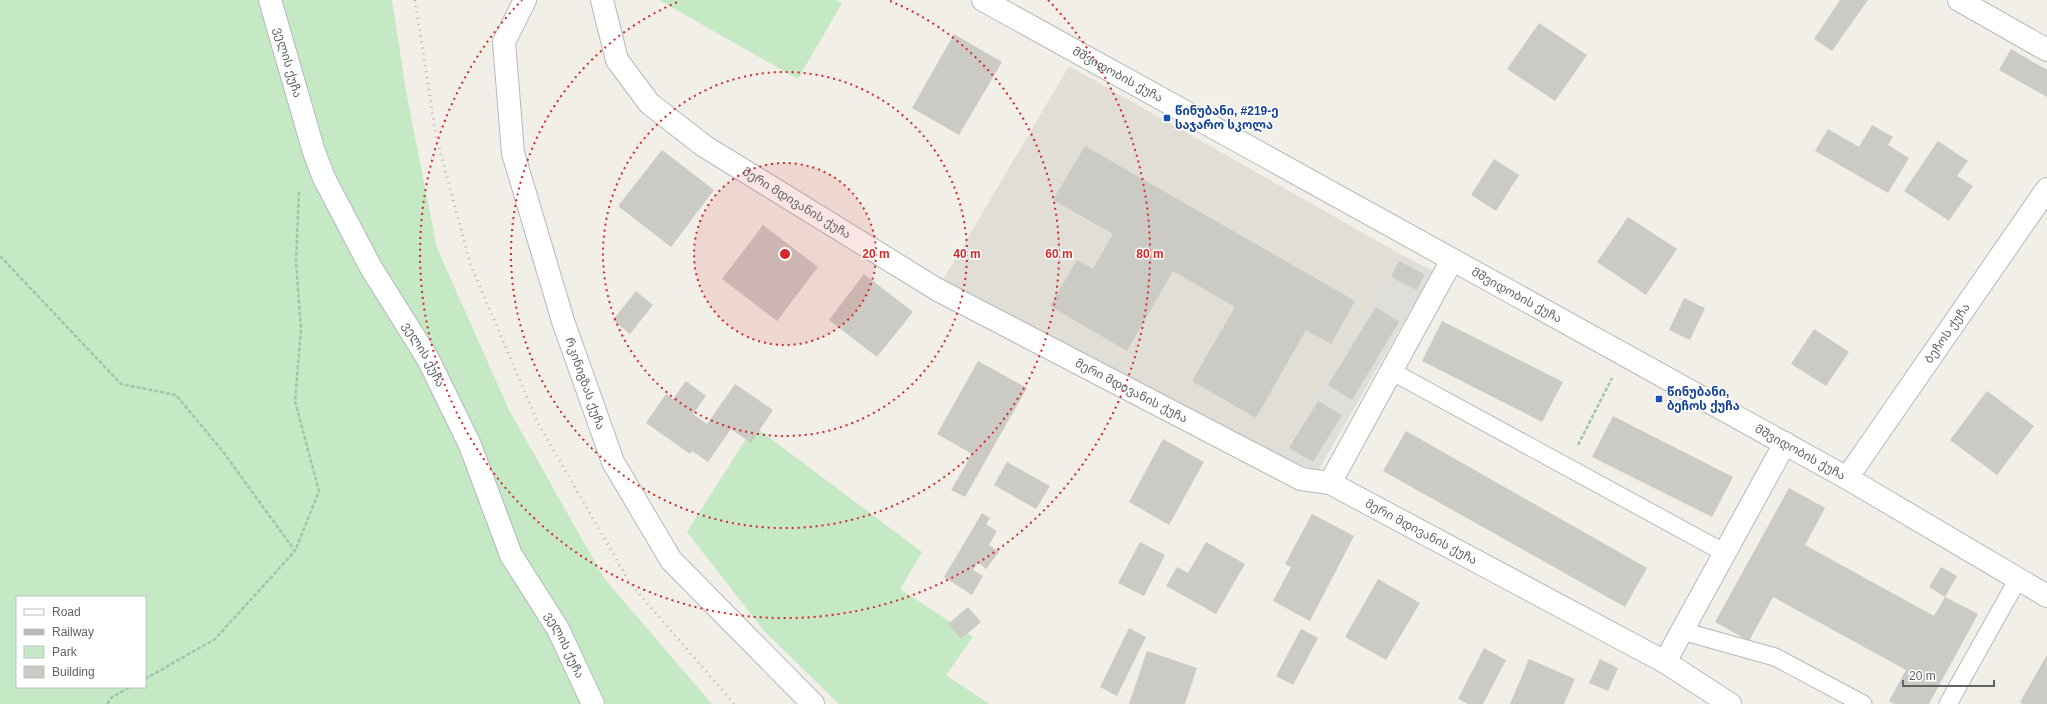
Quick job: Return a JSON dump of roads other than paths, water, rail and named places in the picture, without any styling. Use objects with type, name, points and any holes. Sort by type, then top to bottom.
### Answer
[{"type":"street","name":"ველის ქუჩა","points":[[270,0],[314,152],[324,178],[370,266],[428,359],[470,445],[511,555],[558,629],[593,704]]},
{"type":"street","name":"რკინიგზას ქუჩა","points":[[525,0],[504,42],[513,153],[563,321],[613,462],[671,560],[813,704]]},
{"type":"street","name":"მერი მდივანის ქუჩა","points":[[602,0],[617,60],[649,103],[704,146],[938,290],[1301,479],[1330,483],[1665,662],[1730,704]]},
{"type":"street","name":"მშვიდობის ქუჩა","points":[[983,0],[1847,478],[2047,596]]},
{"type":"street","points":[[1958,0],[2047,50]]},
{"type":"street","name":"ბეჩოს ქუჩა","points":[[1847,478],[2047,189]]},
{"type":"street","points":[[1330,483],[1452,260]]},
{"type":"street","points":[[1665,662],[1784,443]]},
{"type":"lane","points":[[1391,371],[1725,553]]},
{"type":"lane","points":[[1948,704],[2018,579]]},
{"type":"lane","points":[[1682,631],[1775,657],[1863,704]]},
{"type":"railway","points":[[415,0],[436,136],[470,263],[538,423],[630,583],[734,704]]},
{"type":"place","name":"წინუბანი, #219-ე საჯარო სკოლა","points":[[1167,118]]},
{"type":"place","name":"წინუბანი, ბეჩოს ქუჩა","points":[[1659,399]]}]
